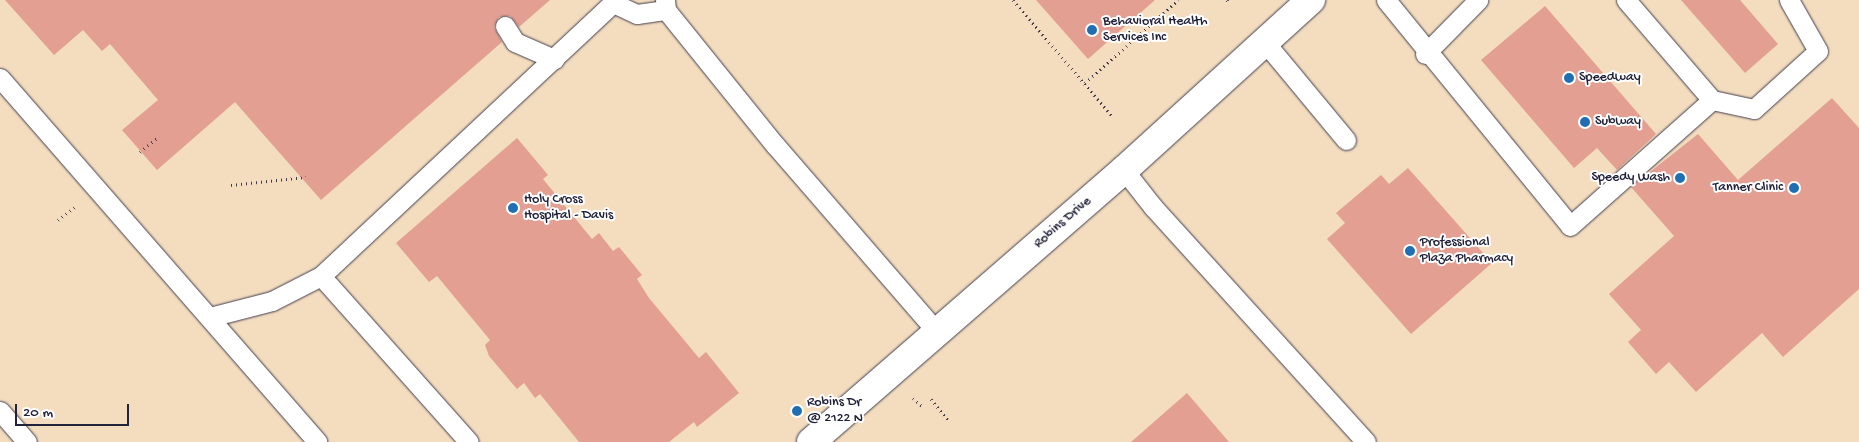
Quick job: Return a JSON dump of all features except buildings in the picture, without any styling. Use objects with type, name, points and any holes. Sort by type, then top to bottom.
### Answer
[{"type":"street","name":"Robins Drive","points":[[811,442],[1124,170],[1263,40],[1311,0]]},
{"type":"lane","points":[[1386,0],[1425,54],[1570,226],[1712,100]]},
{"type":"lane","points":[[1425,54],[1478,0]]},
{"type":"lane","points":[[1626,0],[1712,100],[1754,109],[1818,51],[1789,0]]},
{"type":"lane","points":[[210,317],[272,300],[321,276],[554,59],[612,2],[637,14],[666,5],[937,332]]},
{"type":"lane","points":[[505,26],[515,42],[554,59]]},
{"type":"lane","points":[[1263,40],[1346,140]]},
{"type":"lane","points":[[0,78],[318,442]]},
{"type":"lane","points":[[1124,170],[1153,207],[1366,442]]},
{"type":"lane","points":[[321,276],[469,442]]},
{"type":"lane","points":[[0,411],[27,442]]},
{"type":"path","points":[[1013,0],[1112,116]]},
{"type":"path","points":[[1085,83],[1178,0]]},
{"type":"path","points":[[140,152],[157,138]]},
{"type":"path","points":[[231,185],[306,177]]},
{"type":"path","points":[[58,220],[82,202]]},
{"type":"path","points":[[911,396],[923,407]]},
{"type":"path","points":[[931,399],[949,421]]},
{"type":"place","name":"Behavioral Health Services Inc","points":[[1092,30]]},
{"type":"place","name":"Speedway","points":[[1569,78]]},
{"type":"place","name":"Subway","points":[[1585,122]]},
{"type":"place","name":"Speedy Wash","points":[[1680,178]]},
{"type":"place","name":"Tanner Clinic","points":[[1794,188]]},
{"type":"place","name":"Holy Cross Hospital - Davis","points":[[513,208]]},
{"type":"place","name":"Professional Plaza Pharmacy","points":[[1410,251]]},
{"type":"place","name":"Robins Dr @ 2122 N","points":[[797,411]]}]
